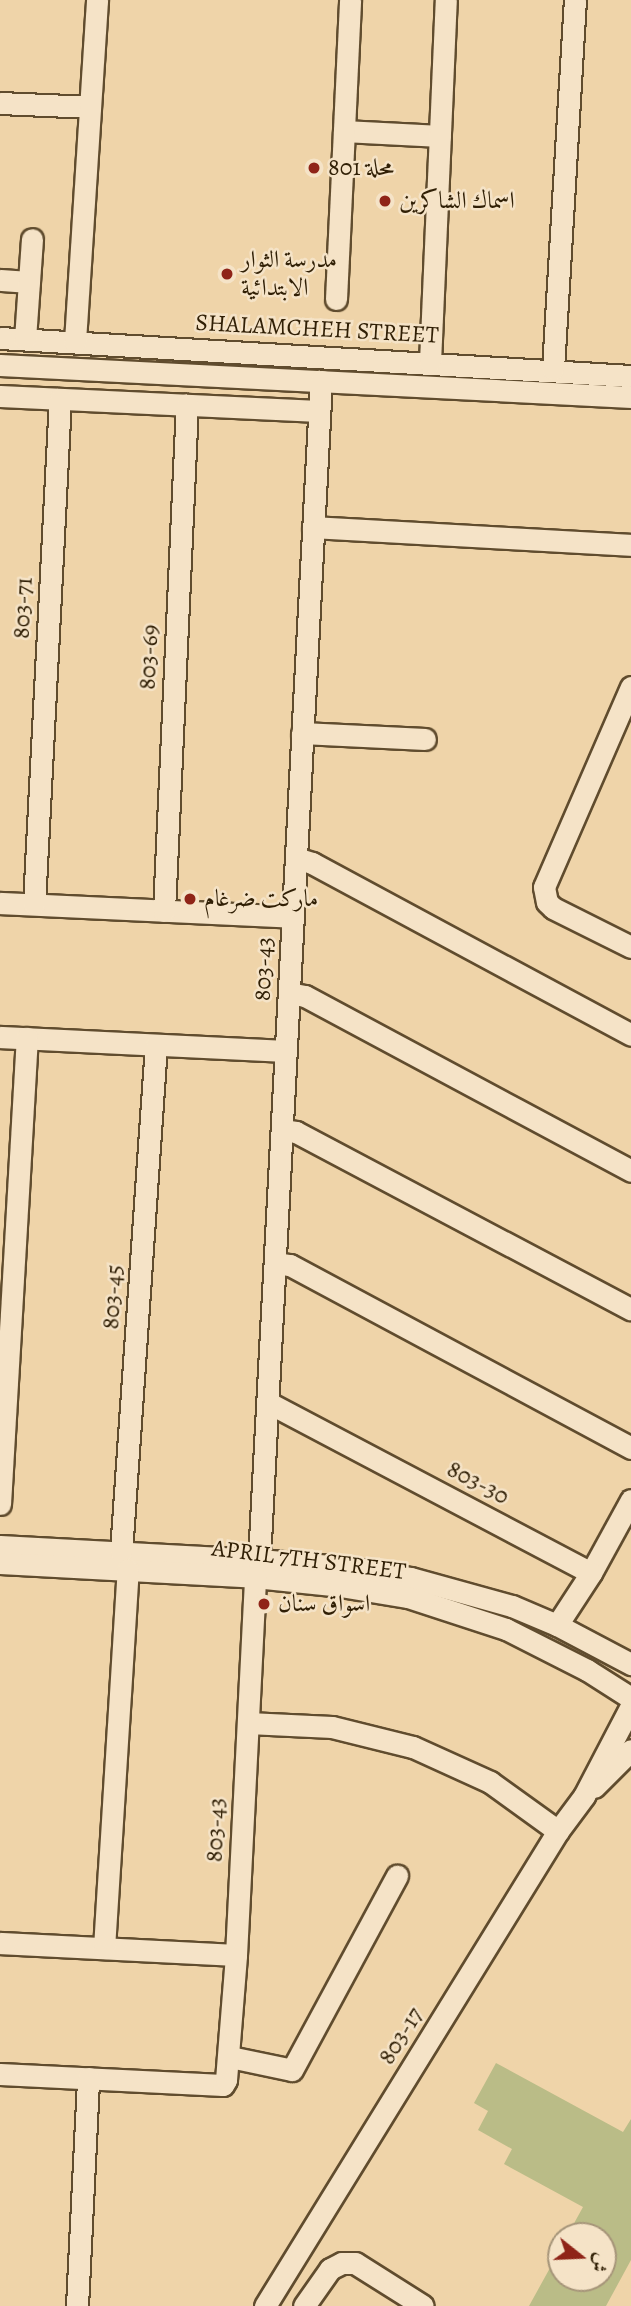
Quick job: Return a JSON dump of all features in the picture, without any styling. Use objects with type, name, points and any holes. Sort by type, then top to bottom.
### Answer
[{"type":"street","points":[[75,341],[97,0]]},
{"type":"street","points":[[336,299],[350,0]]},
{"type":"street","points":[[430,362],[446,0]]},
{"type":"street","points":[[553,369],[575,0]]},
{"type":"street","points":[[0,103],[90,107]]},
{"type":"street","points":[[344,131],[440,136]]},
{"type":"street","points":[[24,339],[32,239]]},
{"type":"street","points":[[0,279],[29,282]]},
{"type":"street","name":"SHALAMCHEH STREET","points":[[0,338],[553,369],[631,376]]},
{"type":"street","points":[[0,365],[631,397]]},
{"type":"street","name":"803-43","points":[[88,2078],[223,2085],[230,2057],[321,381]]},
{"type":"street","points":[[0,396],[319,411]]},
{"type":"street","name":"803-71","points":[[34,904],[60,399]]},
{"type":"street","name":"803-69","points":[[164,911],[187,405]]},
{"type":"street","points":[[313,527],[631,545]]},
{"type":"street","points":[[631,687],[544,887],[547,902],[553,908],[631,947]]},
{"type":"street","points":[[302,733],[425,739]]},
{"type":"street","points":[[296,858],[312,863],[631,1035]]},
{"type":"street","points":[[0,903],[293,917]]},
{"type":"street","points":[[289,993],[305,996],[631,1171]]},
{"type":"street","points":[[0,1037],[286,1051]]},
{"type":"street","points":[[0,1504],[27,1038]]},
{"type":"street","name":"803-45","points":[[104,1948],[156,1045]]},
{"type":"street","points":[[282,1129],[296,1132],[631,1309]]},
{"type":"street","points":[[275,1263],[290,1265],[631,1448]]},
{"type":"street","name":"803-30","points":[[267,1402],[591,1573]]},
{"type":"street","points":[[557,1625],[591,1573],[631,1500]]},
{"type":"street","name":"APRIL 7TH STREET","points":[[0,1546],[125,1561],[257,1568],[342,1567],[411,1578],[490,1599],[557,1625],[631,1664]]},
{"type":"street","name":"APRIL 7TH STREET","points":[[0,1563],[125,1561]]},
{"type":"street","name":"APRIL 7TH STREET","points":[[257,1568],[441,1606],[517,1634],[587,1670],[631,1698]]},
{"type":"street","name":"803-17","points":[[584,1796],[631,1706]]},
{"type":"street","points":[[248,1723],[331,1727],[413,1747],[490,1782],[558,1831]]},
{"type":"street","name":"803-17","points":[[265,2306],[558,1831],[584,1796],[631,1750]]},
{"type":"street","points":[[230,2057],[292,2070],[397,1876]]},
{"type":"street","points":[[0,1942],[236,1955]]},
{"type":"street","points":[[0,2074],[88,2078],[77,2306]]},
{"type":"street","points":[[304,2306],[330,2269],[342,2263],[355,2263],[423,2306]]},
{"type":"green space","points":[[496,2063],[623,2132],[631,2119],[631,2260],[617,2286],[617,2222],[575,2222],[583,2207],[504,2164],[512,2149],[478,2130],[488,2111],[474,2103]]},
{"type":"green space","points":[[547,2273],[547,2292],[614,2292],[606,2306],[529,2306]]},
{"type":"place","name":"محلة 801","points":[[314,168]]},
{"type":"place","name":"اسماك الشاكرين","points":[[385,201]]},
{"type":"place","name":"مدرسة الثوار الابتدائية","points":[[227,274]]},
{"type":"place","name":"ماركت ضرغام","points":[[190,899]]},
{"type":"place","name":"اسواق سنان","points":[[264,1604]]}]
